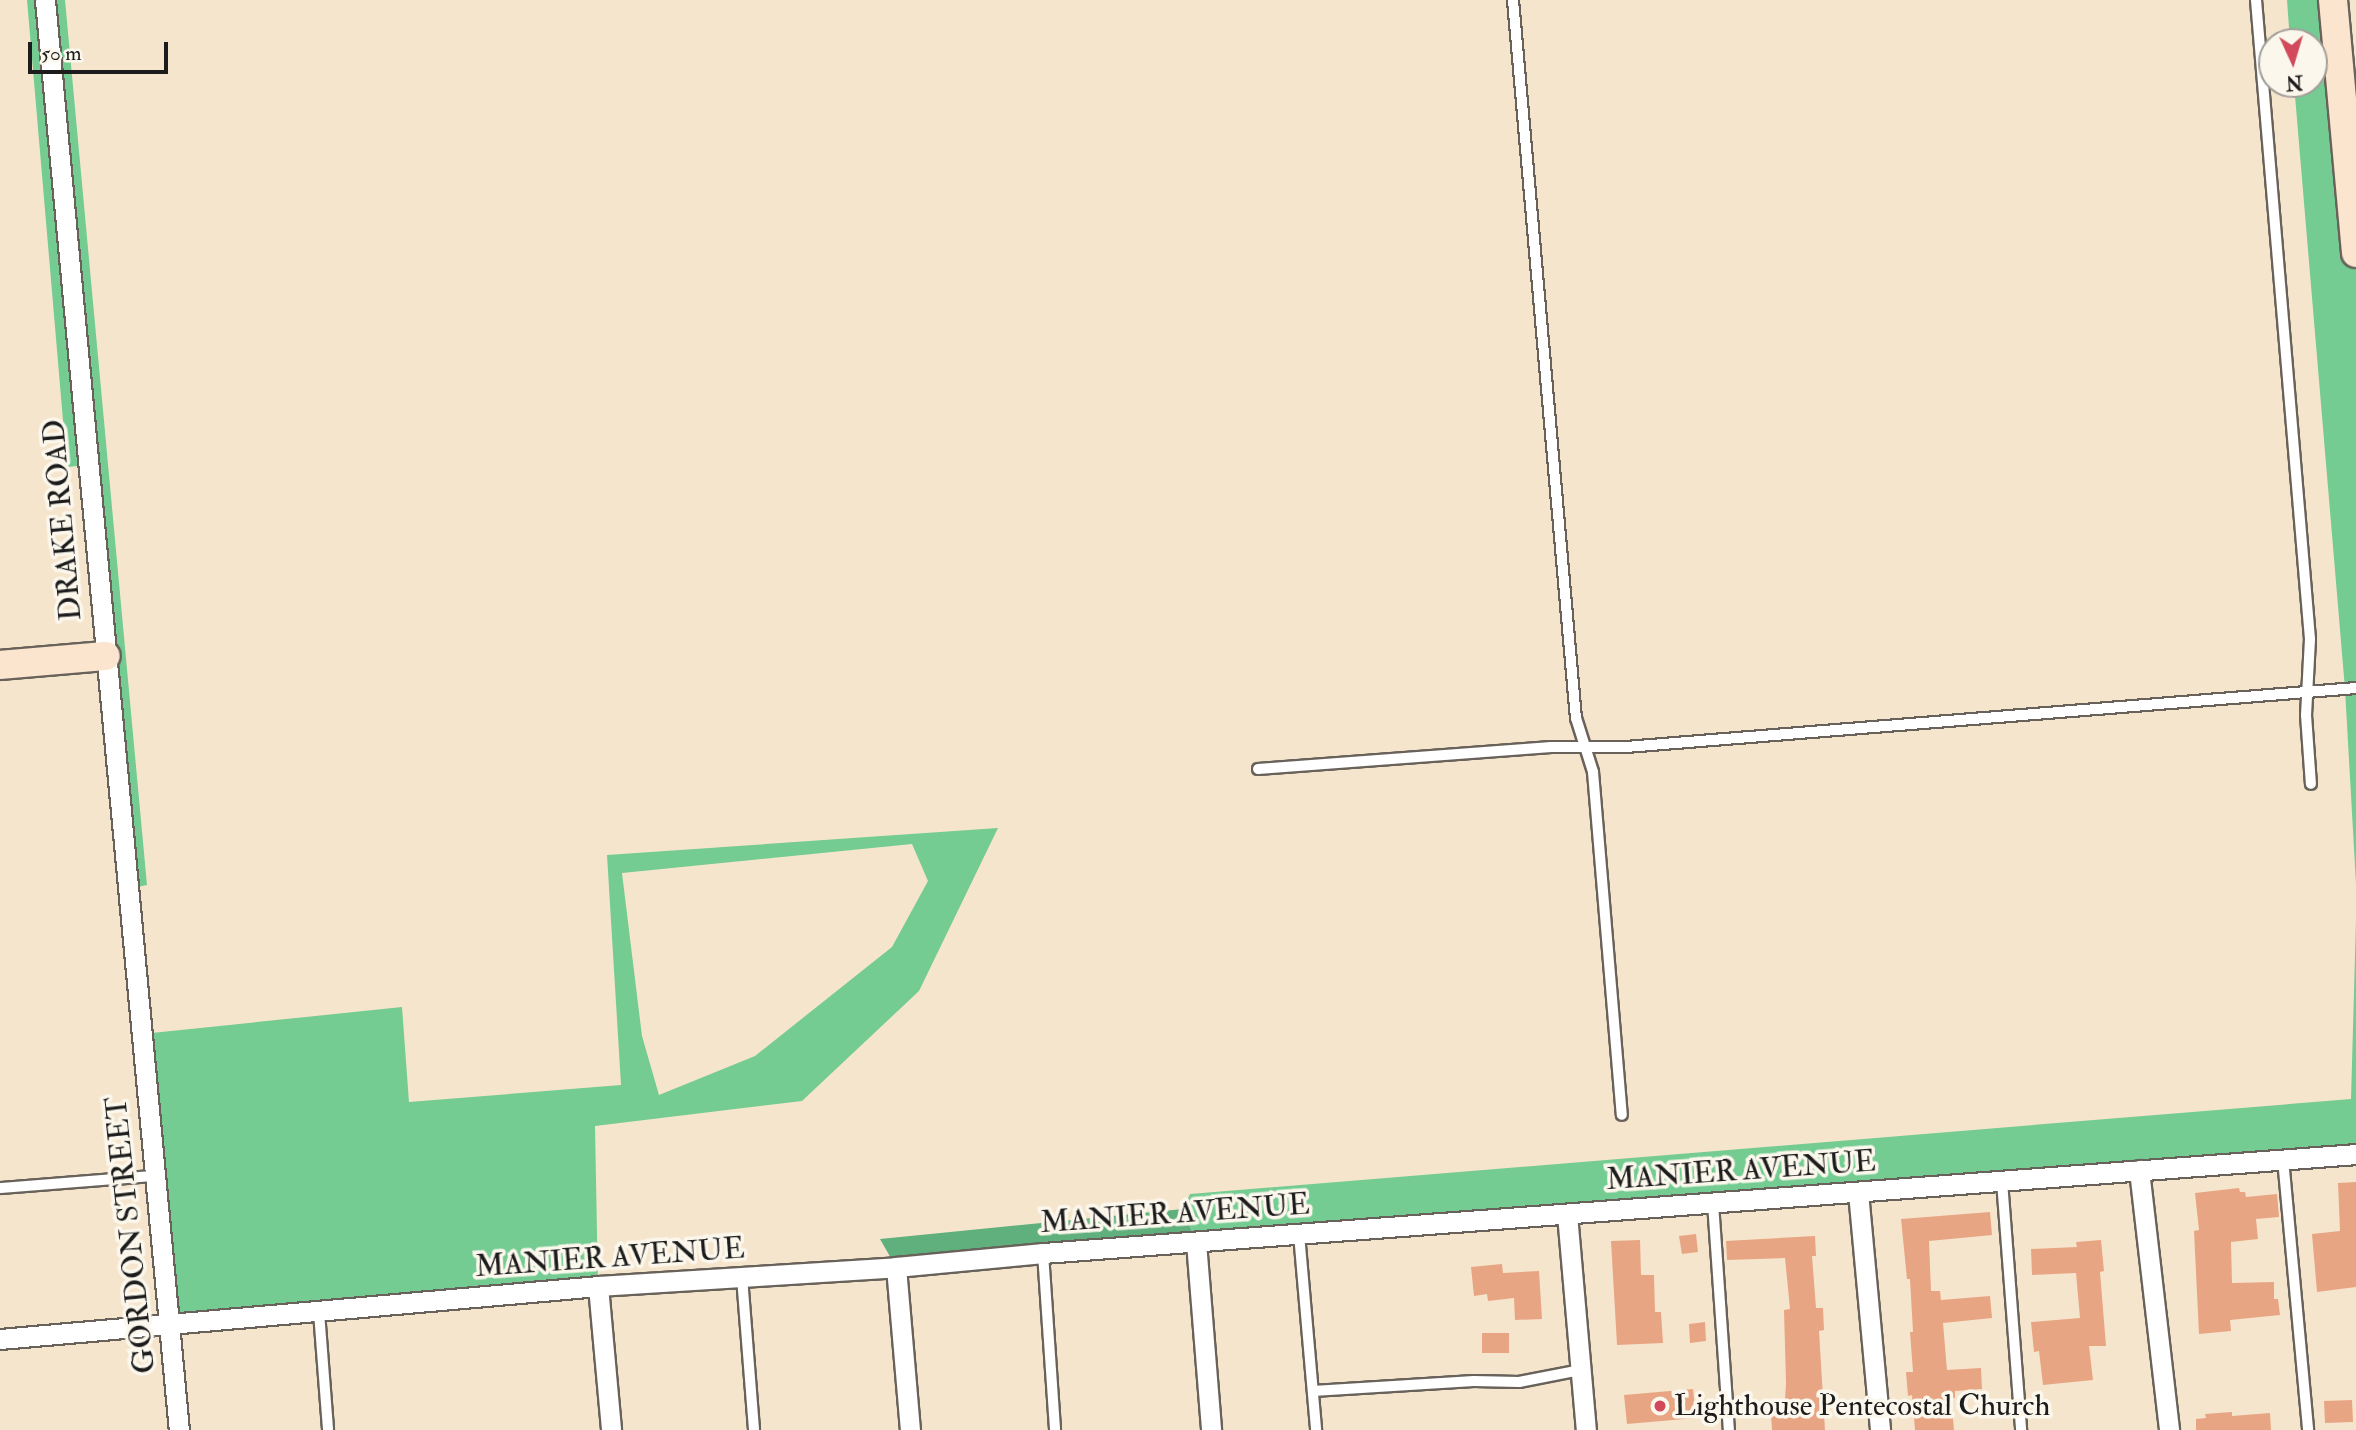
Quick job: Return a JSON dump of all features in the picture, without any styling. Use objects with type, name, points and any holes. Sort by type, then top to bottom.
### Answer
[{"type":"street","name":"DRAKE ROAD","points":[[46,0],[142,1034]]},
{"type":"street","points":[[2333,0],[2353,183],[2356,253]]},
{"type":"street","points":[[0,665],[106,656]]},
{"type":"street","name":"GORDON STREET","points":[[142,1034],[179,1430]]},
{"type":"street","name":"MANIER AVENUE","points":[[0,1339],[598,1286],[896,1267],[1043,1253],[2356,1154]]},
{"type":"street","points":[[2140,1170],[2169,1430]]},
{"type":"street","points":[[1858,1192],[1880,1430]]},
{"type":"street","points":[[1567,1214],[1586,1430]]},
{"type":"street","points":[[1196,1242],[1211,1430]]},
{"type":"street","points":[[896,1267],[910,1430]]},
{"type":"street","points":[[598,1286],[611,1430]]},
{"type":"lane","points":[[1513,0],[1576,718],[1593,772],[1622,1115]]},
{"type":"lane","points":[[2256,0],[2310,639],[2306,691],[2311,784]]},
{"type":"lane","points":[[1258,769],[1585,747],[1653,745],[2356,688]]},
{"type":"lane","points":[[2283,1159],[2308,1430]]},
{"type":"lane","points":[[0,1188],[154,1176]]},
{"type":"lane","points":[[2002,1181],[2021,1430]]},
{"type":"lane","points":[[1713,1203],[1730,1430]]},
{"type":"lane","points":[[1299,1234],[1316,1430]]},
{"type":"lane","points":[[1043,1253],[1055,1430]]},
{"type":"lane","points":[[742,1277],[754,1430]]},
{"type":"lane","points":[[319,1312],[328,1430]]},
{"type":"lane","points":[[1312,1391],[1474,1381],[1520,1382],[1580,1370]]},
{"type":"green space","points":[[27,0],[65,0],[147,885],[128,889],[88,465],[67,467]]},
{"type":"green space","points":[[2287,0],[2333,0],[2356,253],[2356,884],[2345,689],[2295,98],[2328,98],[2328,28],[2289,28]]},
{"type":"green space","points":[[998,828],[919,991],[802,1101],[595,1126],[598,1286],[171,1326],[142,1034],[402,1007],[409,1102],[621,1085],[607,855]],"holes":[[[912,844],[928,881],[892,947],[755,1056],[659,1095],[642,1036],[622,873]]]},
{"type":"green space","points":[[2356,919],[2356,1154],[1196,1242],[1183,1209],[1190,1194],[2351,1099]]},
{"type":"green space","points":[[1183,1209],[1196,1242],[896,1267],[880,1239]]},
{"type":"building","points":[[2356,1182],[2356,1287],[2317,1292],[2312,1234],[2340,1231],[2338,1183]]},
{"type":"building","points":[[2239,1188],[2240,1192],[2245,1192],[2246,1197],[2277,1194],[2279,1217],[2256,1219],[2258,1239],[2231,1242],[2232,1283],[2274,1282],[2274,1299],[2278,1299],[2280,1315],[2230,1320],[2231,1331],[2199,1334],[2194,1231],[2199,1230],[2195,1193]]},
{"type":"building","points":[[1990,1212],[1992,1235],[1929,1241],[1931,1291],[1940,1291],[1941,1300],[1990,1296],[1992,1318],[1943,1323],[1947,1370],[1981,1368],[1982,1389],[1955,1391],[1955,1398],[1951,1398],[1954,1430],[1915,1430],[1912,1395],[1908,1396],[1906,1372],[1913,1372],[1910,1332],[1913,1332],[1910,1279],[1907,1279],[1901,1219]]},
{"type":"building","points":[[1696,1234],[1698,1252],[1682,1254],[1679,1236]]},
{"type":"building","points":[[1815,1236],[1816,1256],[1812,1256],[1816,1308],[1823,1308],[1824,1330],[1819,1331],[1825,1430],[1772,1430],[1770,1400],[1785,1400],[1784,1310],[1790,1309],[1785,1258],[1727,1260],[1726,1241]]},
{"type":"building","points":[[1640,1240],[1641,1275],[1654,1275],[1655,1312],[1661,1312],[1663,1343],[1617,1345],[1611,1241]]},
{"type":"building","points":[[2101,1240],[2104,1271],[2100,1272],[2106,1346],[2089,1346],[2093,1380],[2043,1385],[2039,1351],[2034,1352],[2031,1322],[2080,1318],[2076,1273],[2032,1275],[2031,1249],[2077,1247],[2076,1242]]},
{"type":"building","points":[[1502,1264],[1503,1273],[1539,1271],[1542,1319],[1515,1320],[1514,1298],[1488,1301],[1487,1294],[1474,1296],[1471,1267]]},
{"type":"building","points":[[1705,1322],[1706,1341],[1690,1343],[1689,1324]]},
{"type":"building","points":[[1482,1333],[1509,1333],[1509,1353],[1482,1353]]},
{"type":"building","name":"Lighthouse Pentecostal Church","points":[[1693,1389],[1696,1418],[1627,1424],[1624,1395]]},
{"type":"building","points":[[2352,1400],[2353,1422],[2325,1423],[2324,1401]]},
{"type":"building","points":[[2232,1412],[2232,1416],[2270,1413],[2271,1430],[2196,1430],[2196,1419],[2206,1418],[2205,1414]]},
{"type":"place","name":"Lighthouse Pentecostal Church","points":[[1660,1406]]}]
